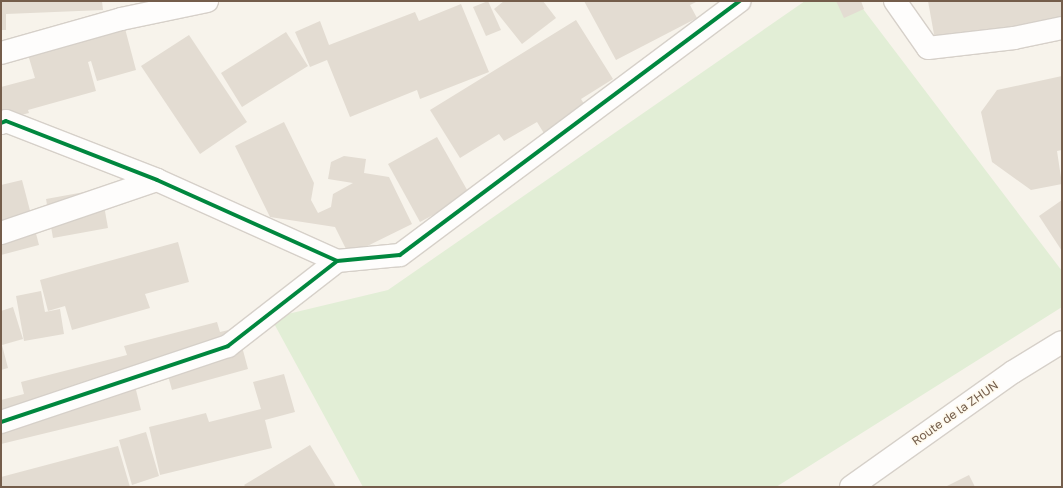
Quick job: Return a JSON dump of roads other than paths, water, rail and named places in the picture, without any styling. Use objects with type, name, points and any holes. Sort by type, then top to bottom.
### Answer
[{"type":"street","points":[[1,52],[121,19],[207,1]]},
{"type":"street","points":[[1,123],[6,121],[157,180],[337,261],[400,255],[740,1]]},
{"type":"street","points":[[895,1],[928,48],[1014,38],[1062,28]]},
{"type":"street","points":[[1,233],[157,180]]},
{"type":"street","points":[[1,422],[228,346],[337,261]]},
{"type":"street","name":"Route de la ZHUN","points":[[851,487],[1013,372],[1062,342]]}]
